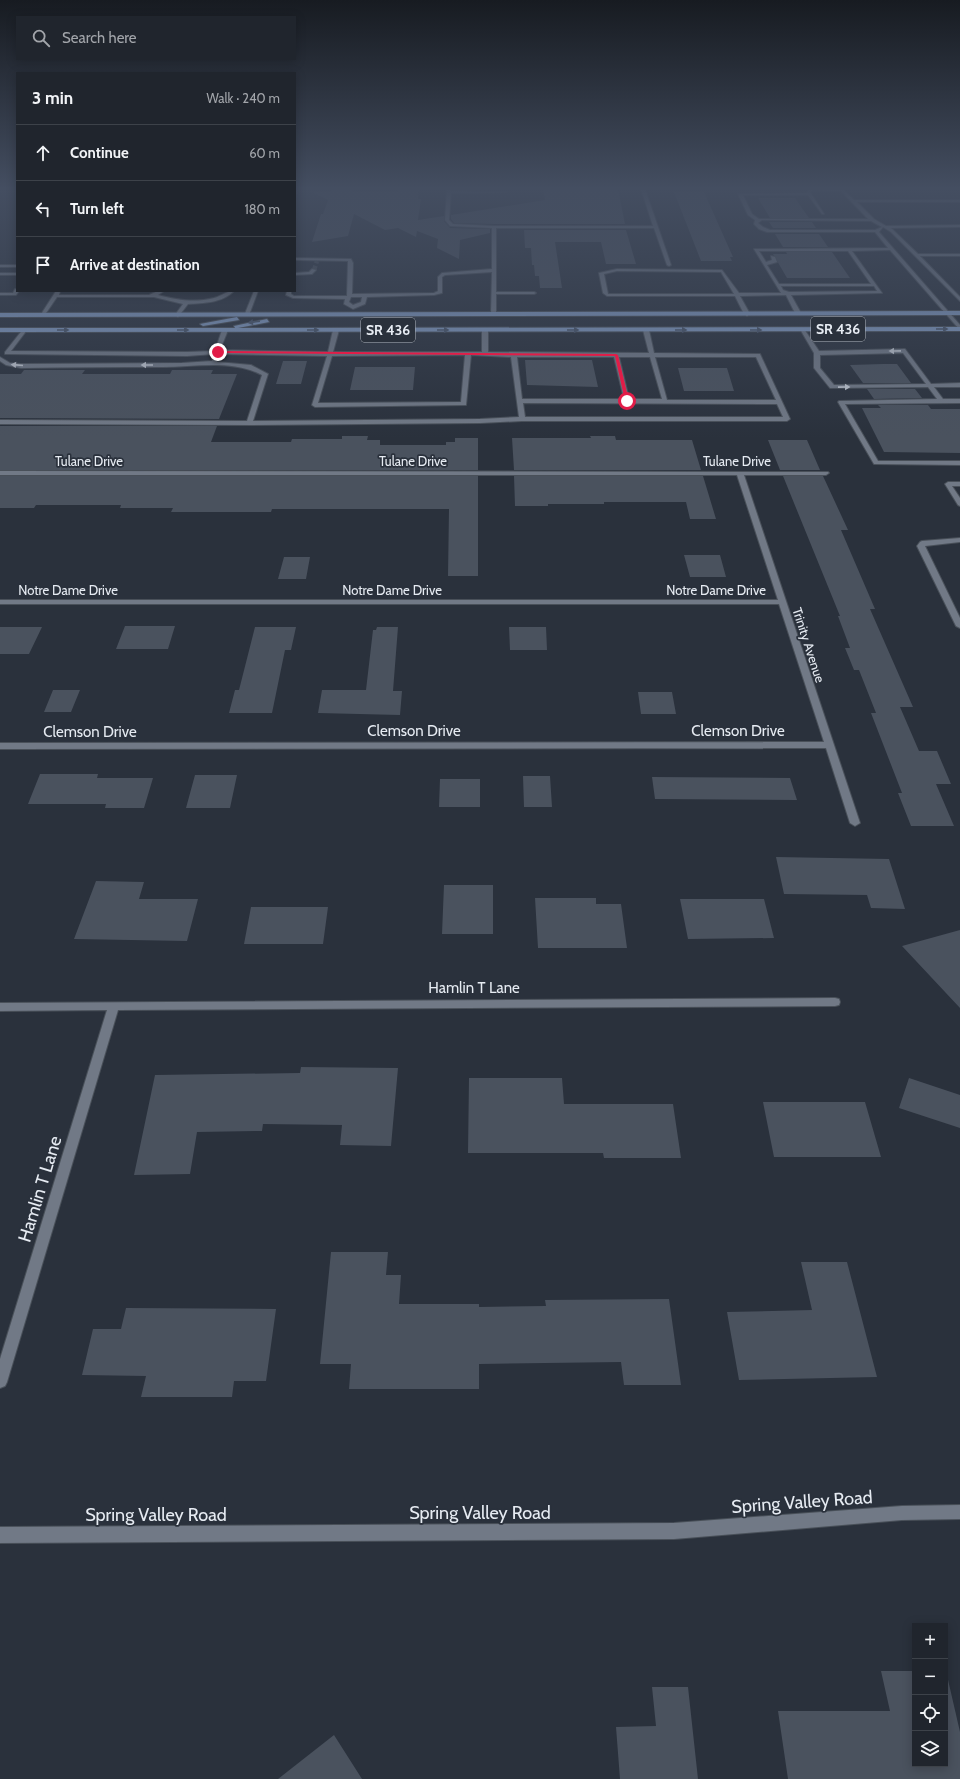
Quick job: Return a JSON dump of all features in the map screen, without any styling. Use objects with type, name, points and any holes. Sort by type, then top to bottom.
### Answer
[{"type":"main road","name":"SR 436","points":[[0,315],[494,315],[960,312]]},
{"type":"main road","points":[[130,330],[150,325],[214,324],[232,321],[246,315]]},
{"type":"main road","points":[[225,330],[262,321],[405,315]]},
{"type":"main road","name":"SR 436","points":[[0,330],[802,330],[960,328]]},
{"type":"street","points":[[296,274],[311,272]]},
{"type":"street","points":[[350,272],[346,303],[353,307]]},
{"type":"street","points":[[290,292],[288,295],[293,297],[434,294],[440,292],[440,276],[444,274],[469,272]]},
{"type":"street","points":[[494,272],[494,315]]},
{"type":"street","points":[[606,272],[601,273],[601,277],[607,295],[878,294],[880,292],[866,272]]},
{"type":"street","points":[[723,272],[747,314]]},
{"type":"street","points":[[770,272],[781,291],[788,294],[798,313]]},
{"type":"street","points":[[912,272],[960,328]]},
{"type":"street","points":[[933,272],[960,300]]},
{"type":"street","points":[[0,274],[16,274]]},
{"type":"street","points":[[778,285],[875,285]]},
{"type":"street","points":[[0,294],[14,294],[16,291]]},
{"type":"street","points":[[42,315],[58,292]]},
{"type":"street","points":[[140,292],[186,303],[212,301],[225,297],[231,292]]},
{"type":"street","points":[[55,296],[153,296],[160,292]]},
{"type":"street","points":[[246,315],[256,292]]},
{"type":"street","points":[[494,293],[534,293]]},
{"type":"street","points":[[353,307],[362,303],[365,296]]},
{"type":"street","points":[[178,315],[186,303]]},
{"type":"street","points":[[351,315],[353,307]]},
{"type":"street","points":[[7,353],[24,330]]},
{"type":"street","points":[[214,362],[225,330]]},
{"type":"street","points":[[336,330],[315,405],[464,404],[468,354]]},
{"type":"street","points":[[484,354],[485,330]]},
{"type":"street","points":[[646,330],[666,402]]},
{"type":"street","points":[[802,330],[817,353],[817,368],[832,387],[960,385]]},
{"type":"street","points":[[817,353],[905,351],[932,385],[941,401]]},
{"type":"street","points":[[0,353],[187,354],[218,352],[330,354],[758,355],[787,419],[522,419],[480,421],[249,423],[0,422]]},
{"type":"street","points":[[514,354],[522,419]]},
{"type":"street","points":[[616,355],[627,401]]},
{"type":"street","points":[[0,358],[8,364],[21,366],[182,365],[214,362],[251,367],[265,374],[249,423]]},
{"type":"street","points":[[520,401],[779,402]]},
{"type":"street","points":[[960,401],[841,402],[876,464],[960,463]]},
{"type":"street","name":"Tulane Drive","points":[[0,473],[826,473]]},
{"type":"street","name":"Trinity Avenue","points":[[740,473],[855,824]]},
{"type":"street","points":[[960,484],[948,484],[960,504]]},
{"type":"street","points":[[960,540],[928,541],[922,543],[921,546],[960,626]]},
{"type":"street","name":"Notre Dame Drive","points":[[0,602],[783,602]]},
{"type":"street","name":"Clemson Drive","points":[[0,746],[829,745]]},
{"type":"street","name":"Hamlin T Lane","points":[[0,1007],[835,1002]]},
{"type":"street","name":"Hamlin T Lane","points":[[0,1382],[114,1006]]},
{"type":"street","name":"Spring Valley Road","points":[[0,1535],[674,1531],[902,1513],[960,1512]]},
{"type":"building","points":[[535,272],[560,272],[562,288],[540,288],[539,276],[535,276]]},
{"type":"building","points":[[784,272],[846,272],[850,278],[787,278]]},
{"type":"building","points":[[525,360],[592,360],[598,387],[527,385]]},
{"type":"building","points":[[283,361],[307,361],[301,384],[276,384]]},
{"type":"building","points":[[897,364],[911,383],[863,383],[850,365]]},
{"type":"building","points":[[355,367],[415,367],[413,390],[350,390]]},
{"type":"building","points":[[678,368],[727,368],[734,391],[684,391]]},
{"type":"building","points":[[24,370],[85,370],[82,374],[170,374],[172,370],[213,370],[211,374],[237,374],[219,419],[0,418],[0,374],[21,374]]},
{"type":"building","points":[[867,389],[915,389],[922,398],[874,399]]},
{"type":"building","points":[[878,405],[928,405],[931,409],[960,409],[960,453],[884,452],[862,408],[881,408]]},
{"type":"building","points":[[0,426],[217,426],[211,442],[291,442],[292,439],[342,439],[342,436],[368,436],[367,440],[380,440],[380,445],[446,445],[446,442],[455,442],[455,438],[478,438],[478,470],[0,470]]},
{"type":"building","points":[[590,436],[615,436],[616,440],[692,440],[701,470],[514,470],[512,438],[591,438]]},
{"type":"building","points":[[768,440],[807,440],[820,470],[780,470]]},
{"type":"building","points":[[0,476],[478,476],[478,576],[448,576],[449,509],[272,509],[271,512],[171,512],[173,508],[120,508],[121,505],[36,505],[34,508],[0,508]]},
{"type":"building","points":[[514,476],[703,476],[716,519],[690,519],[686,502],[604,502],[604,504],[548,504],[548,506],[515,506]]},
{"type":"building","points":[[783,476],[823,476],[848,530],[841,530],[875,609],[870,609],[913,707],[900,707],[919,751],[937,751],[951,784],[936,784],[954,826],[911,826],[898,793],[902,793],[871,713],[876,713],[859,670],[854,670],[845,648],[850,648],[838,616],[840,616]]},
{"type":"building","points":[[684,555],[720,555],[726,577],[690,577]]},
{"type":"building","points":[[284,557],[310,557],[306,579],[278,579]]},
{"type":"building","points":[[125,626],[175,626],[168,649],[116,649]]},
{"type":"building","points":[[0,627],[42,627],[29,654],[0,654]]},
{"type":"building","points":[[255,627],[296,627],[291,650],[285,650],[272,713],[229,713],[235,690],[239,690]]},
{"type":"building","points":[[377,627],[398,627],[393,691],[402,691],[400,715],[318,713],[322,690],[366,690],[373,630],[376,630]]},
{"type":"building","points":[[509,627],[546,627],[547,650],[510,650]]},
{"type":"building","points":[[53,690],[80,690],[71,712],[44,712]]},
{"type":"building","points":[[638,692],[672,692],[676,714],[641,714]]},
{"type":"building","points":[[40,774],[98,774],[97,778],[153,778],[144,808],[105,808],[106,804],[28,804]]},
{"type":"building","points":[[195,775],[237,775],[230,808],[186,808]]},
{"type":"building","points":[[523,776],[550,776],[552,807],[524,807]]},
{"type":"building","points":[[652,777],[790,778],[797,800],[655,799]]},
{"type":"building","points":[[440,779],[480,779],[480,807],[439,807]]},
{"type":"building","points":[[776,857],[889,859],[905,909],[871,908],[867,895],[784,894]]},
{"type":"building","points":[[96,881],[144,882],[139,899],[198,899],[187,941],[74,939]]},
{"type":"building","points":[[444,885],[493,885],[493,934],[442,934]]},
{"type":"building","points":[[535,898],[596,898],[596,904],[621,904],[627,948],[538,948]]},
{"type":"building","points":[[680,899],[764,899],[774,938],[688,939]]},
{"type":"building","points":[[251,907],[328,907],[323,944],[244,944]]},
{"type":"building","points":[[960,930],[960,1008],[902,946]]},
{"type":"building","points":[[301,1067],[398,1068],[391,1146],[340,1145],[342,1125],[263,1124],[262,1131],[197,1132],[190,1174],[134,1175],[155,1075],[300,1073]]},
{"type":"building","points":[[469,1078],[562,1078],[564,1104],[673,1104],[681,1158],[604,1158],[603,1153],[468,1153]]},
{"type":"building","points":[[909,1078],[960,1095],[960,1128],[899,1108]]},
{"type":"building","points":[[763,1102],[865,1102],[881,1157],[774,1157]]},
{"type":"building","points":[[331,1252],[388,1252],[386,1275],[401,1275],[399,1304],[479,1304],[479,1307],[546,1306],[545,1300],[669,1299],[681,1385],[624,1385],[621,1362],[479,1364],[479,1389],[349,1389],[351,1364],[320,1364]]},
{"type":"building","points":[[801,1262],[847,1262],[877,1377],[739,1380],[727,1312],[812,1310]]},
{"type":"building","points":[[126,1308],[276,1309],[266,1381],[234,1381],[232,1397],[141,1397],[146,1376],[82,1375],[93,1329],[121,1329]]},
{"type":"building","points":[[881,1671],[912,1671],[912,1767],[948,1767],[948,1680],[960,1732],[960,1779],[788,1779],[778,1711],[890,1711]]},
{"type":"building","points":[[652,1687],[688,1687],[698,1779],[620,1779],[616,1727],[656,1726]]},
{"type":"building","points":[[334,1735],[362,1779],[278,1779]]},
{"type":"route","points":[[218,352],[616,355],[627,401]]}]
